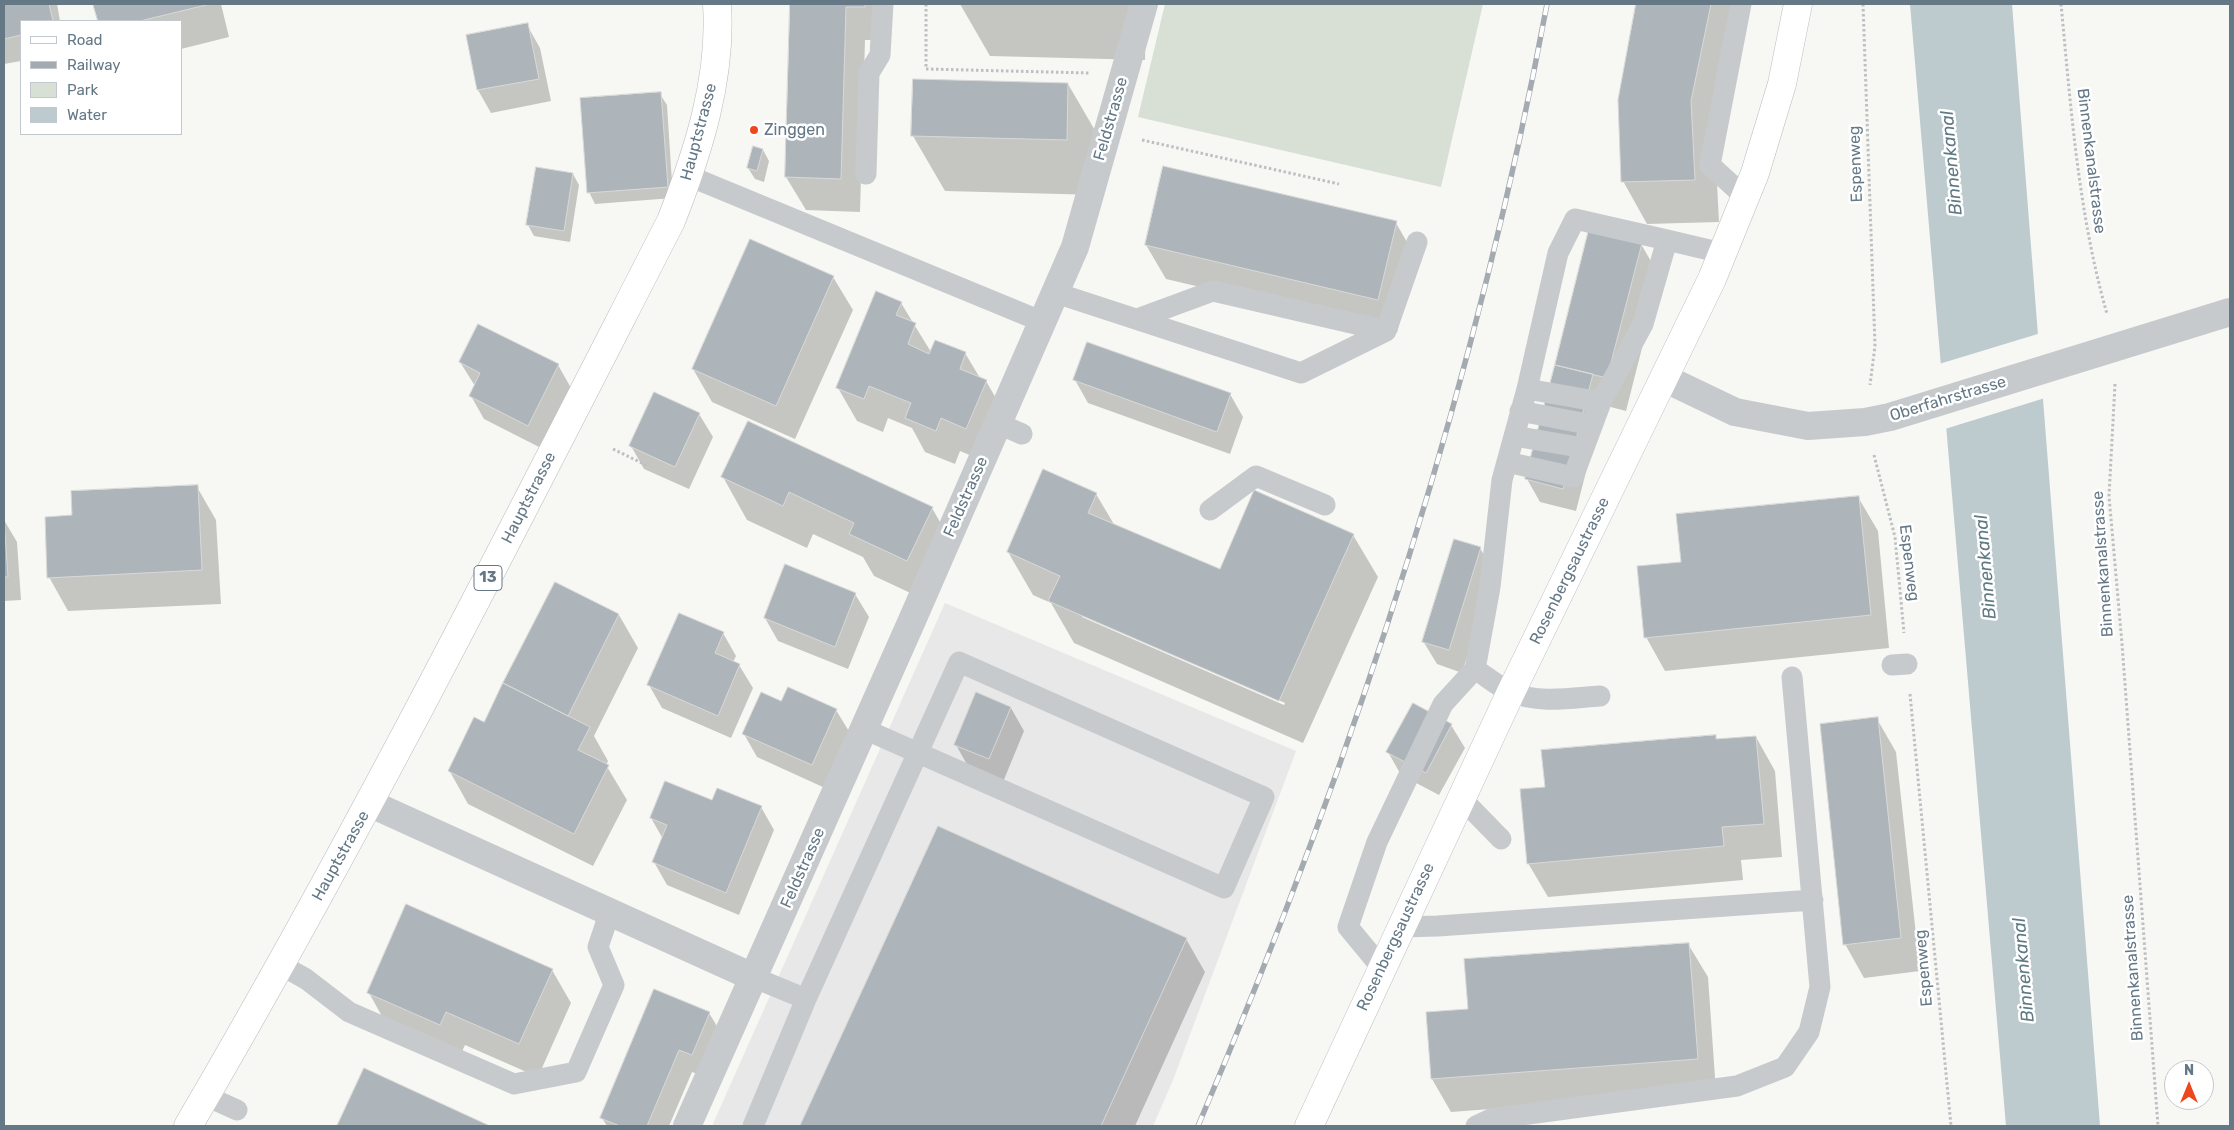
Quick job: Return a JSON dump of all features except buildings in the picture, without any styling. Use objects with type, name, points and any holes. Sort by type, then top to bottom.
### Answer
[{"type":"main road","name":"Hauptstrasse","points":[[188,1126],[281,965],[370,803],[667,230],[689,176],[712,93],[716,54],[717,4]]},
{"type":"main road","name":"Rosenbergsaustrasse","points":[[1309,1126],[1381,967],[1511,692],[1664,378],[1722,253],[1755,173],[1782,84],[1798,4]]},
{"type":"street","name":"Feldstrasse","points":[[687,1126],[755,978],[864,729],[1010,429],[1043,322],[1075,247],[1144,4]]},
{"type":"street","name":"Oberfahrstrasse","points":[[1664,378],[1735,412],[1808,426],[1877,419],[2230,312]]},
{"type":"street","points":[[370,803],[755,978]]},
{"type":"lane","points":[[866,174],[869,73],[880,55],[883,4]]},
{"type":"lane","points":[[1740,4],[1710,165],[1746,197]]},
{"type":"lane","points":[[689,176],[1043,322]]},
{"type":"lane","points":[[1381,967],[1348,927],[1377,842],[1443,704],[1475,669],[1490,587],[1502,480],[1527,389],[1558,253],[1575,219],[1722,253]]},
{"type":"lane","points":[[1507,462],[1573,477],[1601,402],[1643,324],[1667,240]]},
{"type":"lane","points":[[1056,293],[1301,373],[1386,331],[1417,242]]},
{"type":"lane","points":[[1137,319],[1213,291],[1386,331]]},
{"type":"lane","points":[[1527,389],[1601,402]]},
{"type":"lane","points":[[1520,411],[1592,425]]},
{"type":"lane","points":[[1514,436],[1584,448]]},
{"type":"lane","points":[[1210,510],[1256,476],[1324,505]]},
{"type":"lane","points":[[753,1126],[806,999],[919,753],[959,662],[1264,797],[1224,888],[919,753],[864,729]]},
{"type":"lane","points":[[1475,669],[1511,692],[1547,699],[1600,696]]},
{"type":"lane","points":[[1476,1126],[1492,1119],[1737,1086],[1785,1067],[1809,1032],[1820,987],[1792,678]]},
{"type":"lane","points":[[1461,798],[1501,839]]},
{"type":"lane","points":[[1400,927],[1813,900]]},
{"type":"lane","points":[[281,965],[306,979],[349,1012],[514,1084],[576,1072],[614,985],[598,947],[610,912]]},
{"type":"lane","points":[[755,978],[806,999]]},
{"type":"lane","points":[[206,1096],[237,1110]]},
{"type":"path","points":[[926,4],[926,69],[1124,73]]},
{"type":"path","name":"Espenweg","points":[[1863,4],[1877,419],[1895,537],[1900,664],[1951,1126]]},
{"type":"path","name":"Binnenkanalstrasse","points":[[2061,4],[2078,178],[2093,264],[2116,348],[2109,496],[2158,1126]]},
{"type":"path","points":[[1107,132],[1338,184]]},
{"type":"path","points":[[613,449],[648,466]]},
{"type":"shaded area","points":[[945,603],[1296,751],[1173,1080],[1153,1126],[712,1126]]},
{"type":"green space","points":[[1165,4],[1483,4],[1441,187],[1138,117]]},
{"type":"water","name":"Binnenkanal","points":[[1910,4],[2012,4],[2100,1126],[2006,1126]]},
{"type":"pier","points":[[2041,333],[2045,398],[1945,429],[1939,364]]},
{"type":"railway","points":[[1198,1126],[1254,990],[1307,853],[1357,714],[1403,574],[1446,433],[1484,291],[1518,148],[1547,4]]},
{"type":"place","name":"Zinggen","points":[[754,130]]}]
